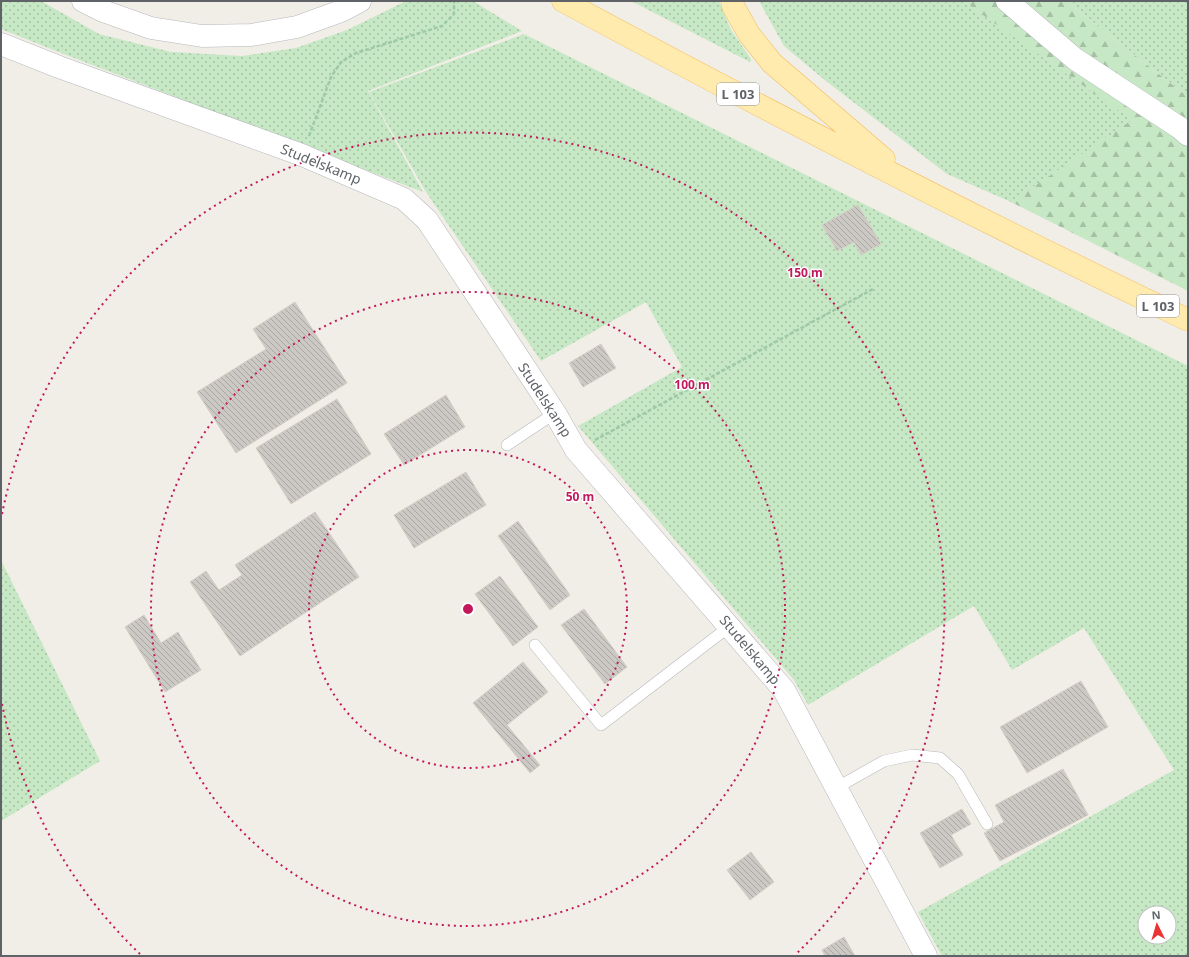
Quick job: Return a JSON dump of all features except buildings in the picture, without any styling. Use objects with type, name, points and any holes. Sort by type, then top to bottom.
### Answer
[{"type":"main road","name":"L 103","points":[[563,1],[691,70],[914,184],[1188,320]]},
{"type":"main road","points":[[732,1],[733,6],[749,34],[772,63],[804,92],[914,184]]},
{"type":"street","points":[[83,1],[103,11],[151,28],[202,36],[251,35],[297,27],[341,11],[360,1]]},
{"type":"street","points":[[1007,1],[1074,59],[1180,128],[1188,135]]},
{"type":"street","name":"Studelskamp","points":[[1,44],[302,155],[404,199],[427,220],[555,414],[576,450],[784,690],[926,956]]},
{"type":"lane","points":[[507,445],[555,414]]},
{"type":"lane","points":[[535,645],[601,725],[730,626]]},
{"type":"lane","points":[[836,788],[884,761],[912,755],[940,758],[958,774],[988,824]]},
{"type":"path","points":[[302,155],[330,77],[341,62],[356,53],[442,26],[454,14],[454,1]]},
{"type":"path","points":[[576,450],[873,289]]},
{"type":"green space","points":[[1,1],[41,1],[99,34],[171,52],[242,56],[296,48],[347,30],[406,1],[473,1],[522,31],[368,91],[423,192],[1,29]]},
{"type":"green space","points":[[173,1],[257,1],[180,2]]},
{"type":"green space","points":[[631,1],[719,1],[731,30],[751,59],[750,62]]},
{"type":"green space","points":[[759,1],[963,1],[1133,120],[1011,202],[947,174],[826,81],[784,46]]},
{"type":"green space","points":[[963,1],[1066,1],[1188,97],[1188,291],[1011,202],[1132,120]]},
{"type":"green space","points":[[1066,1],[1188,1],[1188,97],[1178,89]]},
{"type":"green space","points":[[524,34],[1188,366],[1188,956],[942,956],[918,912],[1174,770],[1084,628],[1012,670],[974,606],[808,705],[794,680],[578,426],[682,367],[646,302],[541,361],[426,192],[369,92]]},
{"type":"green space","points":[[1,560],[100,761],[1,821]]}]
